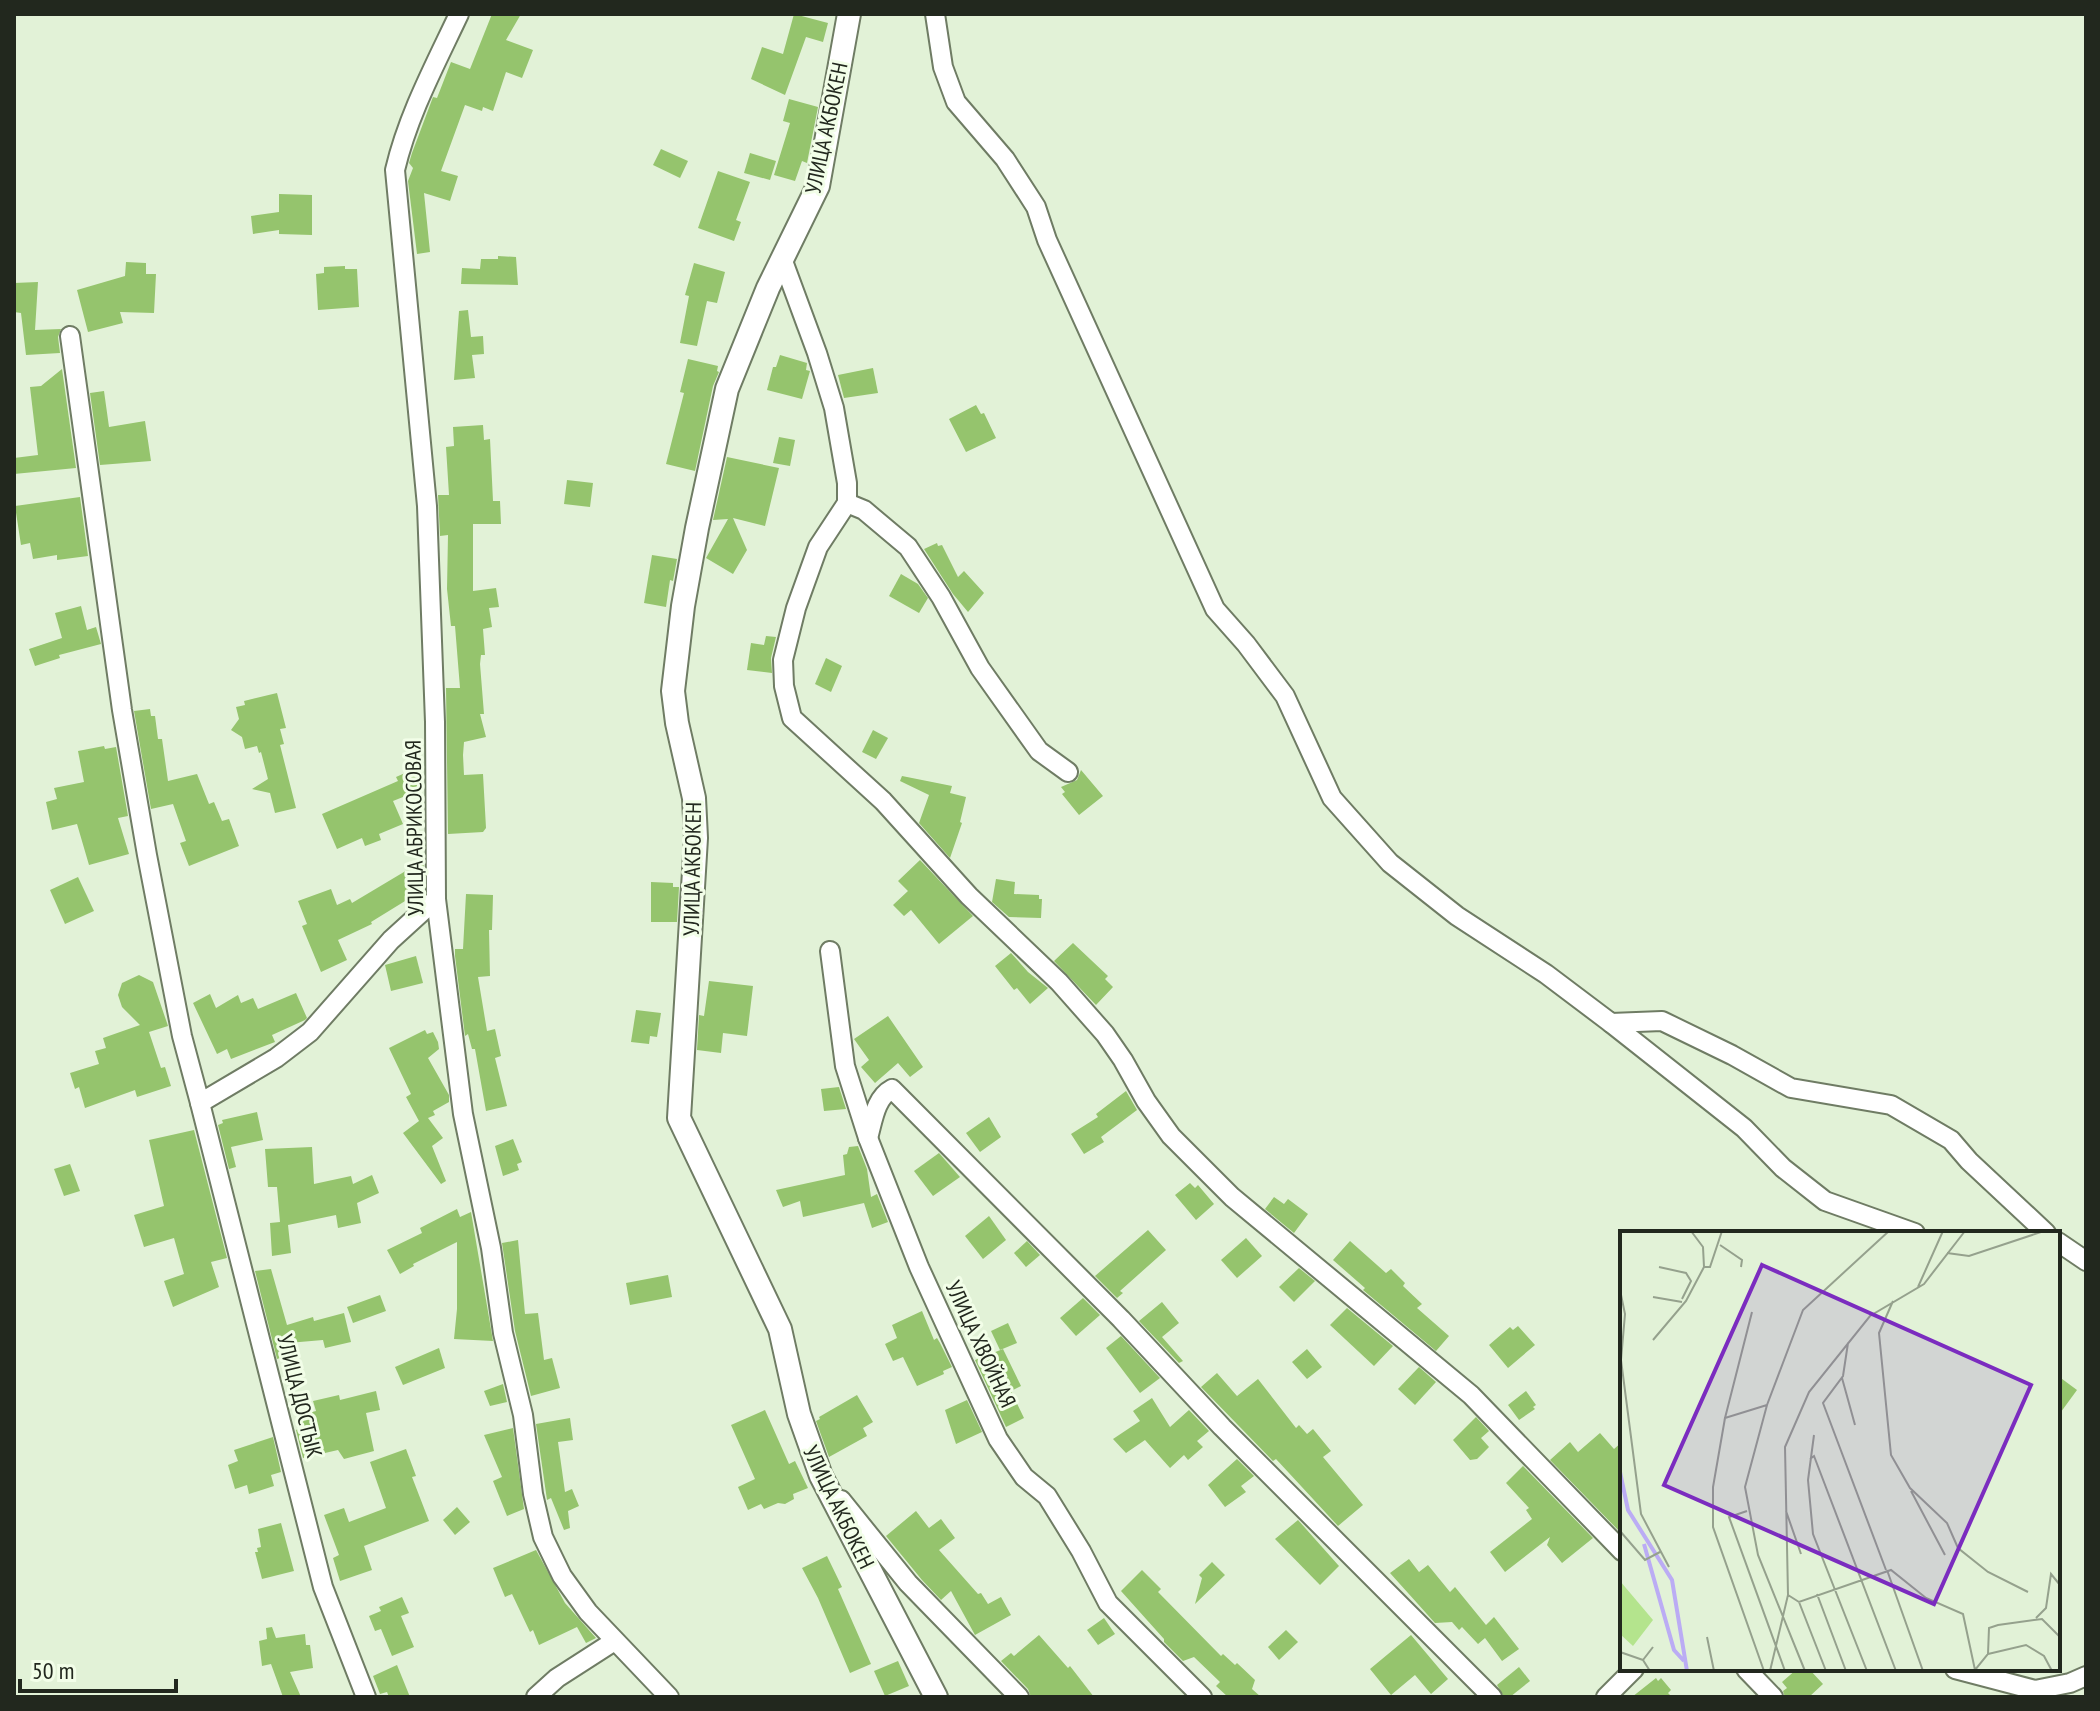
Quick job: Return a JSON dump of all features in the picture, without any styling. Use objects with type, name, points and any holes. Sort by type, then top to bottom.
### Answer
[{"type":"street","name":"УЛИЦА АБРИКОСОВАЯ","points":[[459,14],[416,105],[395,170],[427,506],[435,722],[436,899],[463,1114],[491,1248],[503,1333],[523,1415],[533,1494],[543,1537],[562,1576],[613,1642],[669,1697]]},
{"type":"street","name":"УЛИЦА АКБОКЕН","points":[[849,14],[818,186],[768,288],[727,389],[697,528],[676,658],[673,691],[694,798],[696,838],[679,1118],[780,1329],[799,1414],[821,1476],[936,1697]]},
{"type":"street","points":[[935,14],[943,67],[956,102],[1005,159],[1036,207],[1047,240],[1215,609],[1285,696],[1332,798],[1390,863],[1457,916],[1546,974],[1611,1023],[1744,1128],[1783,1168],[1825,1201],[1909,1231]]},
{"type":"street","points":[[783,261],[834,408],[847,483],[847,503],[818,547],[796,608],[783,660],[784,686],[792,718],[883,801],[969,896],[1059,982],[1105,1034],[1146,1101],[1197,1165],[1471,1395],[1620,1549]]},
{"type":"street","name":"УЛИЦА ДОСТЫК","points":[[70,336],[122,710],[182,1036],[323,1587],[366,1697]]},
{"type":"street","points":[[847,503],[864,510],[908,547],[941,597],[980,668],[1039,751],[1068,772]]},
{"type":"street","points":[[200,1103],[276,1058],[310,1032],[391,940],[436,899]]},
{"type":"street","name":"УЛИЦА ХВОЙНАЯ","points":[[830,951],[845,1066],[868,1138],[919,1267],[998,1439],[1024,1477],[1047,1496],[1108,1603],[1202,1697]]},
{"type":"street","points":[[1611,1023],[1662,1021],[1791,1088],[1891,1105],[1951,1140],[1969,1161],[2044,1231]]},
{"type":"street","points":[[868,1138],[884,1094],[892,1089],[1121,1319],[1222,1427],[1492,1697]]},
{"type":"street","points":[[2060,1243],[2086,1261]]},
{"type":"street","points":[[821,1476],[908,1583],[1019,1697]]},
{"type":"street","points":[[536,1697],[557,1678],[613,1642]]},
{"type":"street","points":[[1606,1697],[1632,1671]]},
{"type":"street","points":[[1748,1671],[1773,1697]]},
{"type":"street","points":[[1963,1671],[2035,1690],[2070,1683],[2086,1676]]},
{"type":"building","points":[[492,14],[521,14],[506,40],[533,50],[522,78],[506,72],[493,111],[465,105],[441,171],[458,176],[450,201],[424,193],[430,252],[417,254],[408,181],[413,168],[409,163],[412,153],[433,97],[437,98],[451,62],[470,69]]},
{"type":"building","points":[[794,14],[828,23],[823,42],[806,37],[785,95],[751,79],[762,47],[783,54]]},
{"type":"building","points":[[789,99],[818,107],[807,163],[802,161],[795,181],[774,175],[790,123],[783,121]]},
{"type":"building","points":[[661,149],[688,161],[680,178],[653,165]]},
{"type":"building","points":[[750,153],[776,161],[770,180],[744,173]]},
{"type":"building","points":[[718,171],[750,182],[736,220],[741,222],[734,241],[698,228]]},
{"type":"building","points":[[279,194],[312,195],[312,235],[279,234],[279,230],[253,234],[251,216],[279,212]]},
{"type":"building","points":[[498,256],[516,257],[518,285],[461,284],[462,268],[480,269],[481,259],[498,259]]},
{"type":"building","points":[[126,262],[146,263],[146,274],[156,274],[154,313],[120,312],[123,323],[88,332],[77,290],[125,276]]},
{"type":"building","points":[[694,263],[725,272],[717,303],[707,301],[697,346],[680,343],[689,296],[685,295]]},
{"type":"building","points":[[345,266],[345,269],[357,269],[359,307],[318,310],[316,274],[324,273],[324,267]]},
{"type":"building","points":[[38,282],[35,330],[61,329],[58,337],[60,353],[26,355],[21,313],[14,312],[14,283]]},
{"type":"building","points":[[468,310],[471,337],[483,336],[484,354],[472,355],[475,378],[454,380],[459,311]]},
{"type":"building","points":[[780,355],[807,363],[806,370],[810,371],[802,399],[767,390]]},
{"type":"building","points":[[688,359],[718,366],[719,372],[713,386],[695,471],[666,464],[684,393],[680,392]]},
{"type":"building","points":[[873,368],[878,393],[844,398],[838,375]]},
{"type":"building","points":[[62,369],[76,468],[14,474],[14,458],[38,455],[30,387],[41,386]]},
{"type":"building","points":[[104,391],[109,427],[145,421],[151,461],[100,465],[90,393]]},
{"type":"building","points":[[976,405],[981,414],[984,413],[996,438],[966,452],[949,419]]},
{"type":"building","points":[[483,425],[484,440],[490,439],[493,501],[500,501],[501,524],[473,524],[473,591],[496,588],[499,607],[489,608],[492,627],[483,629],[485,655],[481,655],[480,664],[484,714],[480,714],[486,737],[464,742],[463,755],[464,775],[483,774],[486,828],[483,832],[448,834],[446,688],[460,688],[455,626],[451,626],[447,589],[448,535],[440,536],[438,495],[449,495],[446,447],[454,446],[453,427]]},
{"type":"building","points":[[779,437],[795,440],[790,466],[773,463]]},
{"type":"building","points":[[727,457],[779,468],[765,526],[733,518],[747,550],[733,574],[706,558],[728,519],[713,520]]},
{"type":"building","points":[[567,480],[593,483],[590,507],[564,504]]},
{"type":"building","points":[[80,497],[88,556],[57,560],[57,555],[33,559],[30,543],[21,545],[15,506]]},
{"type":"building","points":[[937,543],[938,546],[942,545],[958,577],[964,571],[984,593],[968,612],[924,549]]},
{"type":"building","points":[[652,555],[677,559],[666,607],[644,603]]},
{"type":"building","points":[[901,574],[918,584],[928,598],[919,613],[889,596]]},
{"type":"building","points":[[81,606],[87,630],[96,627],[101,644],[59,655],[60,658],[35,666],[29,649],[62,638],[55,613]]},
{"type":"building","points":[[766,636],[776,637],[771,658],[772,673],[747,670],[751,643],[764,645]]},
{"type":"building","points":[[826,658],[842,666],[831,692],[815,684]]},
{"type":"building","points":[[277,693],[286,728],[280,729],[284,744],[280,745],[296,808],[275,813],[270,793],[252,789],[268,779],[261,752],[257,746],[245,749],[242,737],[231,730],[239,719],[236,707],[245,705],[244,701]]},
{"type":"building","points":[[150,709],[151,716],[155,716],[158,739],[162,739],[168,781],[197,774],[209,804],[214,802],[222,821],[229,819],[239,846],[189,866],[180,843],[186,841],[173,804],[151,809],[134,711]]},
{"type":"building","points":[[873,730],[888,738],[876,759],[862,752]]},
{"type":"building","points":[[104,746],[105,749],[116,747],[128,816],[118,818],[129,854],[89,865],[77,824],[52,830],[46,802],[57,799],[54,788],[84,782],[78,751]]},
{"type":"building","points":[[423,765],[423,789],[393,801],[403,824],[379,834],[381,840],[365,846],[362,838],[337,849],[322,814],[398,781],[396,777]]},
{"type":"building","points":[[1081,770],[1103,796],[1079,815],[1062,794],[1065,792],[1061,787],[1077,780]]},
{"type":"building","points":[[902,776],[952,786],[950,793],[966,797],[962,823],[950,858],[919,823],[929,795],[900,781]]},
{"type":"building","points":[[424,860],[423,890],[372,924],[338,940],[347,960],[321,972],[302,926],[307,924],[298,901],[331,889],[337,905],[350,899],[352,903]]},
{"type":"building","points":[[920,860],[973,916],[939,944],[911,910],[904,916],[893,905],[908,891],[898,881]]},
{"type":"building","points":[[78,877],[94,911],[65,924],[50,890]]},
{"type":"building","points":[[996,879],[1015,882],[1014,894],[1039,895],[1042,899],[1041,918],[1009,917],[992,902]]},
{"type":"building","points":[[651,882],[673,883],[673,887],[679,887],[677,922],[651,922]]},
{"type":"building","points":[[466,894],[493,895],[492,930],[489,930],[490,976],[478,977],[487,1031],[495,1029],[501,1056],[495,1058],[507,1106],[486,1111],[475,1049],[472,1049],[468,1034],[465,1036],[455,956],[455,949],[463,949]]},
{"type":"building","points":[[1073,943],[1108,976],[1105,979],[1113,987],[1096,1005],[1054,961]]},
{"type":"building","points":[[1011,953],[1048,988],[1030,1004],[995,966]]},
{"type":"building","points":[[416,956],[423,983],[391,991],[385,965]]},
{"type":"building","points":[[139,975],[153,982],[168,1026],[149,1032],[161,1068],[165,1067],[171,1086],[137,1097],[135,1090],[85,1108],[79,1087],[75,1089],[70,1073],[99,1064],[95,1051],[106,1048],[103,1038],[140,1025],[122,1007],[118,995],[122,983]]},
{"type":"building","points":[[709,981],[753,986],[747,1036],[723,1033],[721,1053],[697,1050],[699,1015],[704,1016]]},
{"type":"building","points":[[296,993],[307,1018],[272,1035],[275,1042],[231,1059],[227,1049],[217,1054],[193,1003],[210,994],[216,1008],[238,995],[241,1003],[253,998],[258,1009]]},
{"type":"building","points":[[636,1010],[661,1013],[657,1037],[650,1036],[649,1044],[631,1042]]},
{"type":"building","points":[[888,1016],[923,1067],[910,1077],[898,1063],[875,1083],[861,1067],[869,1060],[854,1039]]},
{"type":"building","points":[[425,1030],[427,1034],[433,1032],[438,1042],[439,1049],[428,1058],[449,1095],[449,1102],[433,1111],[435,1115],[428,1118],[443,1138],[432,1146],[446,1181],[441,1184],[403,1133],[419,1121],[406,1097],[411,1094],[389,1048]]},
{"type":"building","points":[[839,1087],[846,1109],[824,1111],[821,1089]]},
{"type":"building","points":[[1126,1091],[1137,1110],[1101,1137],[1104,1142],[1084,1154],[1071,1134],[1098,1117],[1096,1114]]},
{"type":"building","points":[[257,1112],[263,1140],[231,1147],[236,1167],[229,1169],[218,1125],[223,1123],[222,1120]]},
{"type":"building","points":[[989,1117],[1001,1137],[980,1152],[966,1133]]},
{"type":"building","points":[[194,1130],[227,1258],[211,1262],[219,1287],[173,1307],[164,1281],[184,1274],[174,1238],[144,1247],[134,1215],[164,1206],[149,1140]]},
{"type":"building","points":[[513,1139],[522,1162],[517,1164],[519,1170],[503,1176],[495,1146]]},
{"type":"building","points":[[858,1146],[867,1169],[871,1197],[877,1194],[888,1222],[872,1228],[864,1203],[803,1217],[800,1201],[783,1207],[776,1190],[845,1175],[843,1155],[847,1154],[849,1147]]},
{"type":"building","points":[[312,1147],[314,1184],[351,1176],[353,1184],[372,1175],[379,1193],[357,1203],[361,1223],[338,1228],[336,1215],[288,1225],[291,1253],[272,1256],[270,1223],[280,1222],[277,1187],[268,1187],[265,1149]]},
{"type":"building","points":[[939,1153],[960,1177],[933,1196],[914,1171]]},
{"type":"building","points":[[70,1164],[80,1191],[64,1196],[54,1169]]},
{"type":"building","points":[[1190,1183],[1195,1188],[1198,1185],[1214,1204],[1196,1220],[1175,1195]]},
{"type":"building","points":[[1274,1197],[1284,1204],[1288,1199],[1308,1214],[1294,1233],[1265,1209]]},
{"type":"building","points":[[457,1209],[460,1217],[471,1212],[493,1341],[454,1339],[457,1242],[400,1274],[387,1250],[422,1233],[420,1228]]},
{"type":"building","points":[[989,1216],[1006,1240],[983,1259],[965,1236]]},
{"type":"building","points":[[1148,1230],[1166,1250],[1120,1291],[1123,1293],[1117,1298],[1095,1276]]},
{"type":"building","points":[[1246,1238],[1262,1256],[1237,1278],[1221,1260]]},
{"type":"building","points":[[518,1240],[525,1314],[538,1313],[544,1360],[552,1358],[560,1388],[531,1396],[515,1331],[502,1243]]},
{"type":"building","points":[[1027,1241],[1040,1255],[1026,1267],[1014,1253]]},
{"type":"building","points":[[1350,1241],[1386,1273],[1391,1269],[1422,1304],[1417,1308],[1449,1336],[1436,1351],[1363,1290],[1365,1288],[1333,1260]]},
{"type":"building","points":[[1299,1268],[1315,1281],[1294,1302],[1279,1287]]},
{"type":"building","points":[[271,1269],[287,1325],[313,1317],[314,1321],[344,1313],[351,1342],[325,1348],[323,1340],[288,1343],[292,1354],[277,1359],[255,1271]]},
{"type":"building","points":[[668,1275],[672,1297],[630,1305],[626,1283]]},
{"type":"building","points":[[380,1295],[386,1311],[353,1323],[347,1307]]},
{"type":"building","points":[[1083,1298],[1100,1315],[1076,1336],[1060,1318]]},
{"type":"building","points":[[1162,1302],[1179,1323],[1162,1337],[1183,1361],[1179,1363],[1139,1321]]},
{"type":"building","points":[[1347,1308],[1393,1346],[1374,1366],[1330,1325]]},
{"type":"building","points":[[922,1311],[934,1340],[937,1338],[952,1367],[917,1386],[903,1357],[893,1361],[885,1344],[897,1338],[892,1325]]},
{"type":"building","points":[[1008,1323],[1017,1343],[1000,1350],[991,1331]]},
{"type":"building","points":[[1518,1326],[1535,1345],[1508,1368],[1489,1345],[1510,1327],[1513,1330]]},
{"type":"building","points":[[1121,1336],[1160,1378],[1140,1393],[1106,1348]]},
{"type":"building","points":[[439,1348],[445,1368],[403,1385],[395,1367]]},
{"type":"building","points":[[1003,1349],[1021,1386],[1011,1391],[1024,1418],[1006,1427],[975,1360]]},
{"type":"building","points":[[1307,1349],[1322,1367],[1307,1379],[1292,1362]]},
{"type":"building","points":[[1419,1367],[1436,1382],[1415,1405],[1398,1389]]},
{"type":"building","points":[[1217,1373],[1237,1396],[1258,1379],[1296,1428],[1299,1425],[1307,1434],[1313,1429],[1331,1451],[1323,1457],[1363,1505],[1338,1526],[1276,1459],[1273,1461],[1201,1387]]},
{"type":"building","points":[[2060,1377],[2077,1390],[2060,1413]]},
{"type":"building","points":[[503,1384],[507,1402],[490,1406],[484,1391]]},
{"type":"building","points":[[376,1391],[380,1410],[366,1413],[374,1451],[344,1459],[338,1450],[303,1458],[296,1430],[300,1428],[297,1416],[316,1411],[313,1401],[339,1395],[340,1400]]},
{"type":"building","points":[[1526,1391],[1536,1405],[1519,1420],[1508,1405]]},
{"type":"building","points":[[857,1395],[873,1422],[863,1428],[867,1436],[829,1457],[816,1421]]},
{"type":"building","points":[[1152,1398],[1170,1427],[1189,1410],[1209,1431],[1197,1441],[1203,1447],[1188,1460],[1184,1455],[1170,1468],[1145,1440],[1126,1453],[1113,1439],[1140,1421],[1133,1411]]},
{"type":"building","points":[[967,1400],[982,1432],[956,1444],[945,1410]]},
{"type":"building","points":[[765,1410],[789,1464],[795,1461],[808,1488],[793,1494],[794,1499],[785,1504],[778,1503],[764,1509],[761,1504],[748,1510],[738,1487],[755,1479],[731,1425]]},
{"type":"building","points":[[1476,1417],[1489,1431],[1481,1438],[1489,1447],[1477,1459],[1470,1460],[1453,1440]]},
{"type":"building","points":[[570,1418],[573,1440],[558,1442],[565,1492],[572,1489],[579,1506],[568,1511],[570,1528],[564,1530],[551,1498],[547,1500],[536,1424]]},
{"type":"building","points":[[513,1428],[524,1509],[507,1516],[493,1481],[502,1477],[484,1435]]},
{"type":"building","points":[[1600,1433],[1614,1449],[1620,1444],[1620,1532],[1550,1460],[1570,1442],[1578,1452]]},
{"type":"building","points":[[273,1437],[281,1472],[271,1475],[274,1486],[249,1494],[247,1485],[235,1489],[228,1465],[238,1461],[234,1450]]},
{"type":"building","points":[[406,1449],[416,1476],[412,1477],[429,1521],[364,1546],[372,1570],[340,1581],[333,1558],[339,1555],[324,1515],[344,1508],[349,1522],[386,1508],[370,1462]]},
{"type":"building","points":[[1237,1459],[1254,1476],[1241,1486],[1246,1492],[1225,1507],[1208,1485]]},
{"type":"building","points":[[1523,1466],[1593,1538],[1562,1563],[1547,1545],[1550,1537],[1505,1572],[1490,1552],[1532,1519],[1526,1510],[1529,1508],[1506,1483]]},
{"type":"building","points":[[457,1507],[470,1522],[455,1535],[443,1520]]},
{"type":"building","points":[[916,1511],[929,1528],[941,1519],[955,1538],[939,1550],[988,1604],[1001,1597],[1011,1615],[975,1635],[951,1591],[941,1600],[922,1580],[886,1536]]},
{"type":"building","points":[[1298,1520],[1339,1566],[1320,1585],[1275,1539]]},
{"type":"building","points":[[281,1523],[294,1571],[262,1579],[255,1552],[261,1547],[258,1529]]},
{"type":"building","points":[[536,1550],[565,1603],[596,1638],[586,1643],[577,1627],[539,1645],[512,1594],[505,1597],[493,1568]]},
{"type":"building","points":[[827,1556],[871,1664],[850,1673],[802,1568]]},
{"type":"building","points":[[1409,1559],[1419,1572],[1428,1565],[1450,1592],[1455,1587],[1486,1625],[1494,1617],[1519,1649],[1502,1661],[1485,1638],[1478,1644],[1462,1627],[1459,1630],[1452,1622],[1435,1623],[1390,1573]]},
{"type":"building","points":[[1212,1562],[1225,1575],[1195,1604],[1202,1578],[1199,1575]]},
{"type":"building","points":[[1142,1570],[1161,1589],[1158,1592],[1221,1656],[1223,1654],[1235,1665],[1237,1663],[1255,1680],[1252,1689],[1261,1697],[1228,1697],[1216,1686],[1220,1682],[1194,1657],[1183,1661],[1164,1642],[1121,1591]]},
{"type":"building","points":[[402,1597],[409,1613],[401,1616],[414,1647],[392,1656],[381,1629],[375,1631],[369,1616],[381,1611],[379,1607]]},
{"type":"building","points":[[1104,1618],[1115,1634],[1098,1645],[1087,1630]]},
{"type":"building","points":[[272,1627],[276,1638],[305,1634],[306,1645],[310,1645],[313,1668],[290,1672],[301,1697],[283,1697],[271,1664],[262,1666],[259,1641],[267,1639],[266,1628]]},
{"type":"building","points":[[1286,1630],[1298,1642],[1279,1660],[1268,1647]]},
{"type":"building","points":[[1039,1635],[1068,1668],[1070,1666],[1094,1697],[1031,1697],[1028,1689],[1001,1661],[1011,1653],[1014,1656]]},
{"type":"building","points":[[1411,1635],[1448,1679],[1431,1694],[1415,1675],[1391,1695],[1370,1669]]},
{"type":"building","points":[[898,1661],[909,1686],[885,1696],[874,1671]]},
{"type":"building","points":[[397,1665],[410,1697],[389,1697],[387,1692],[380,1694],[373,1676]]},
{"type":"building","points":[[1519,1667],[1530,1681],[1510,1697],[1504,1697],[1497,1685]]},
{"type":"building","points":[[1795,1671],[1811,1671],[1823,1684],[1809,1697],[1785,1697],[1783,1691],[1787,1688],[1782,1682]]},
{"type":"building","points":[[1656,1678],[1658,1681],[1661,1678],[1671,1690],[1668,1693],[1672,1697],[1632,1697]]}]
